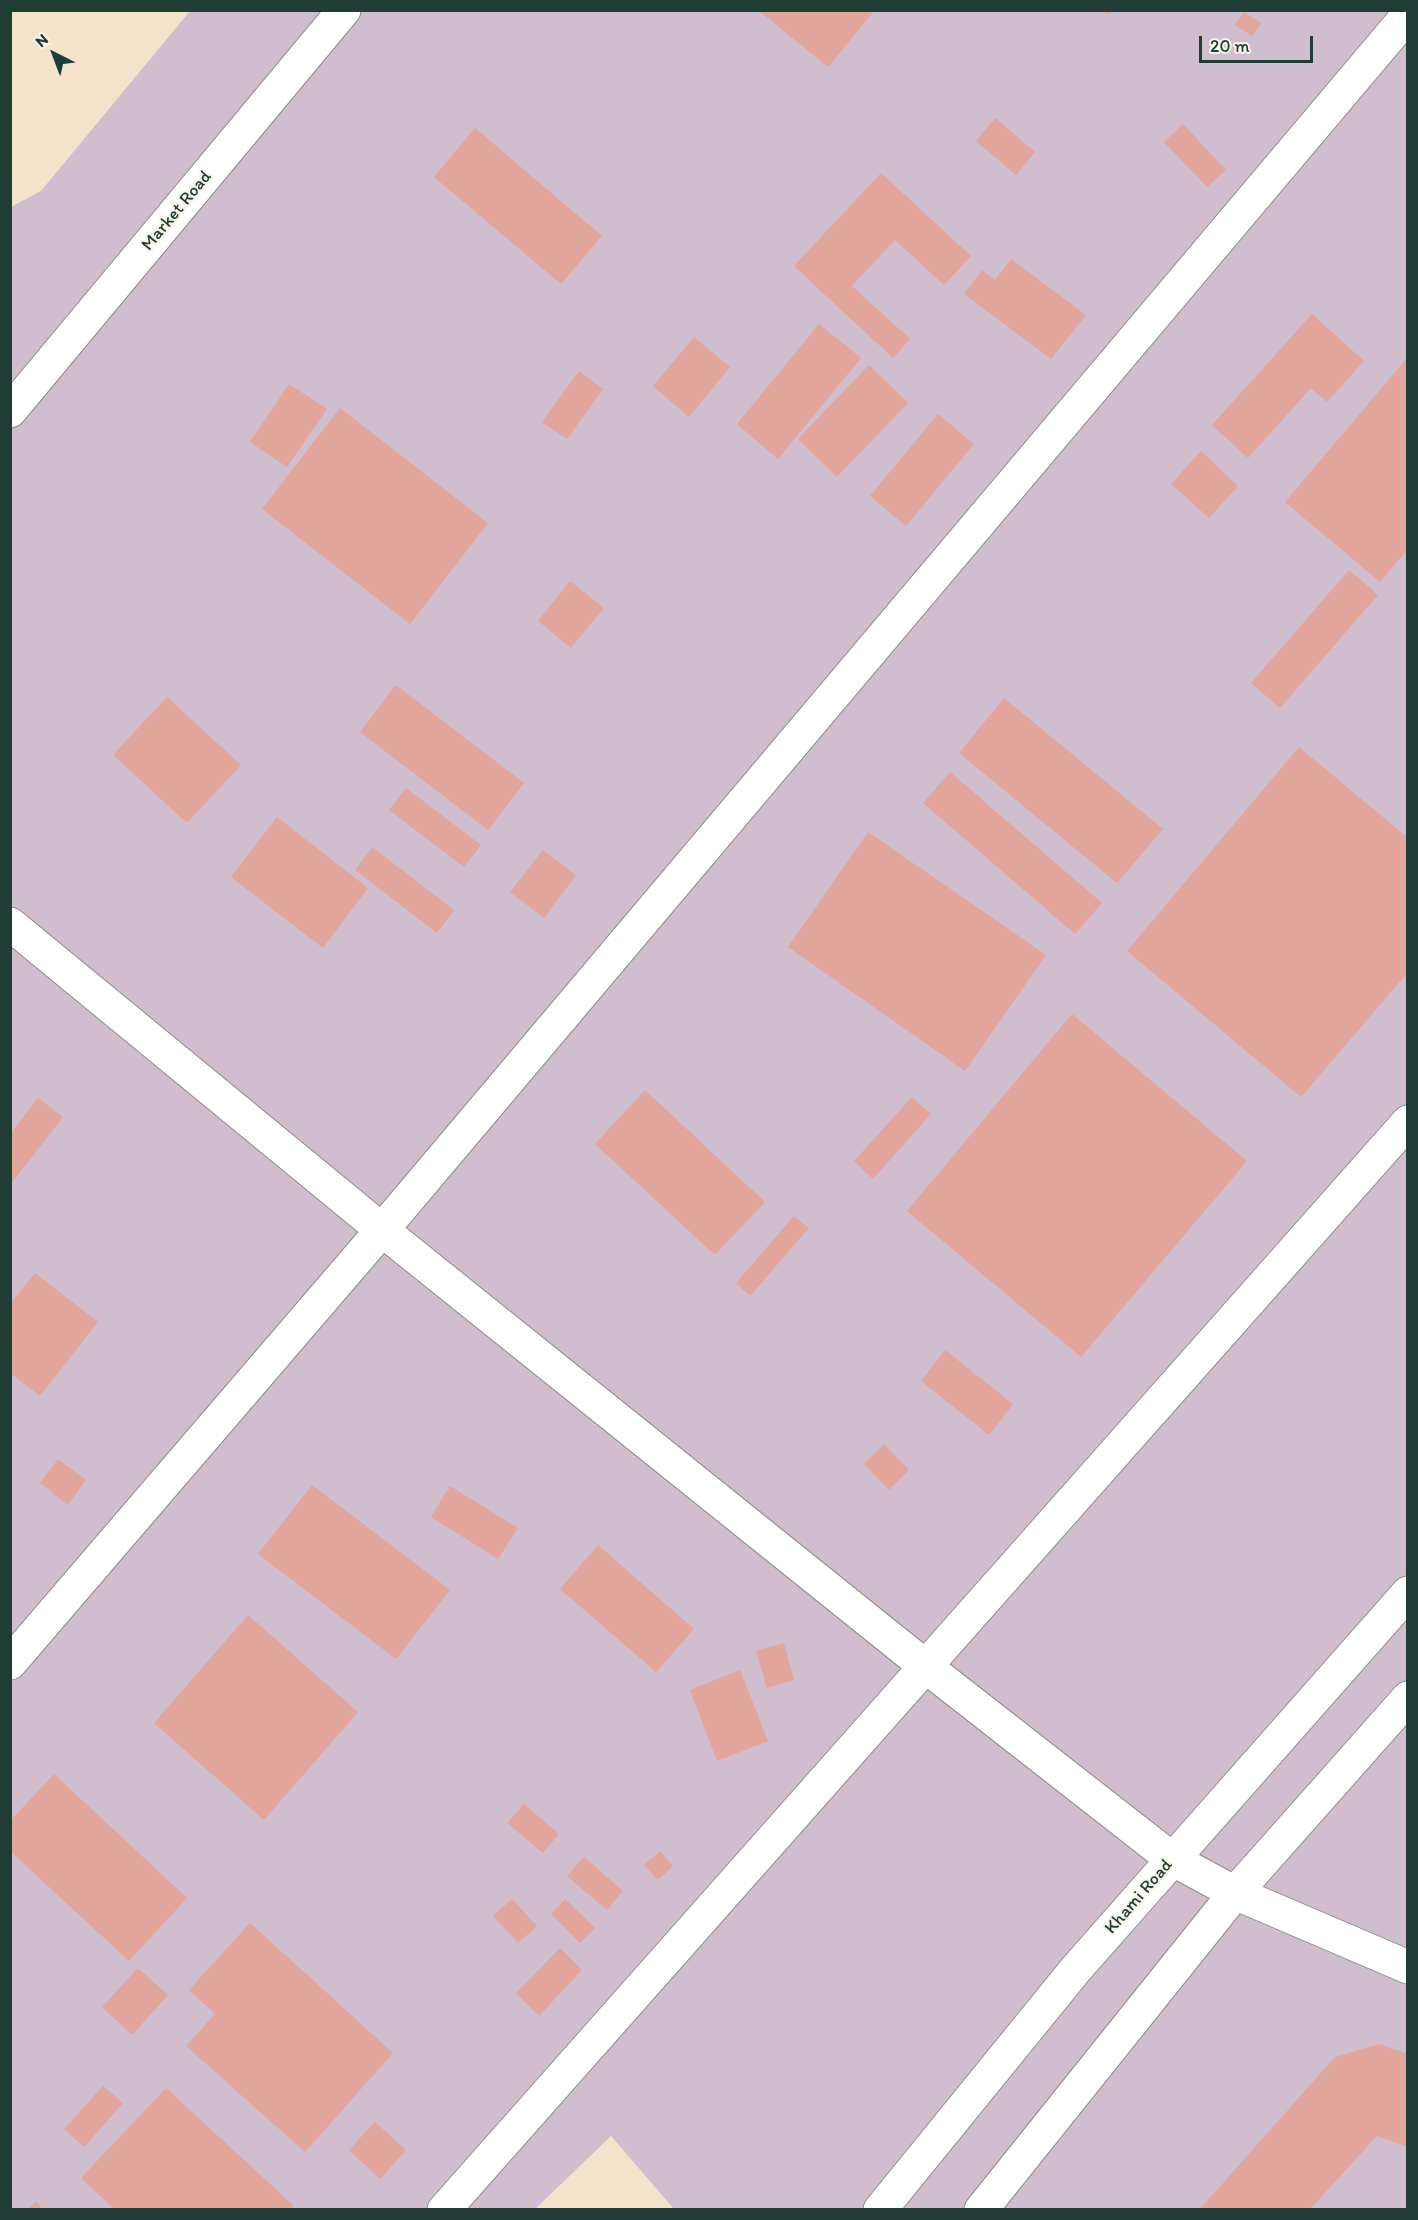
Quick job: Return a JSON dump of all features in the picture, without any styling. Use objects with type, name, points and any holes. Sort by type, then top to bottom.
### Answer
[{"type":"street","name":"Market Road","points":[[10,411],[344,10]]},
{"type":"street","points":[[10,1663],[382,1230],[1407,15]]},
{"type":"street","points":[[10,924],[382,1230],[925,1665],[1172,1859],[1235,1893],[1407,1966]]},
{"type":"street","points":[[444,2210],[1407,1122]]},
{"type":"street","name":"Khami Road","points":[[880,2210],[1076,1969],[1407,1593]]},
{"type":"street","points":[[981,2210],[1235,1893],[1407,1698]]},
{"type":"shaded area","points":[[190,11],[1407,11],[1407,2209],[674,2209],[611,2136],[535,2209],[11,2210],[11,207],[41,191]]},
{"type":"building","points":[[758,10],[875,10],[828,67]]},
{"type":"building","points":[[1089,10],[1111,10],[1110,14]]},
{"type":"building","points":[[1244,12],[1261,23],[1252,36],[1235,25]]},
{"type":"building","points":[[995,118],[1035,152],[1016,175],[976,141]]},
{"type":"building","points":[[1183,124],[1226,170],[1207,187],[1164,142]]},
{"type":"building","points":[[475,128],[602,236],[561,284],[434,177]]},
{"type":"building","points":[[881,173],[971,256],[944,285],[895,240],[852,286],[910,339],[893,358],[794,266]]},
{"type":"building","points":[[1011,259],[1086,315],[1051,359],[964,294],[982,270],[995,280]]},
{"type":"building","points":[[1312,314],[1364,361],[1327,402],[1311,388],[1248,458],[1212,425]]},
{"type":"building","points":[[819,324],[861,358],[778,459],[737,424]]},
{"type":"building","points":[[694,337],[730,367],[689,417],[653,386]]},
{"type":"building","points":[[1408,357],[1408,549],[1380,582],[1285,502]]},
{"type":"building","points":[[869,365],[908,403],[837,477],[798,439]]},
{"type":"building","points":[[579,371],[603,389],[567,439],[542,422]]},
{"type":"building","points":[[289,384],[327,409],[287,467],[250,442]]},
{"type":"building","points":[[340,408],[488,523],[410,624],[262,509]]},
{"type":"building","points":[[938,414],[974,444],[906,526],[870,496]]},
{"type":"building","points":[[1201,451],[1238,486],[1209,518],[1171,484]]},
{"type":"building","points":[[1349,570],[1378,595],[1280,708],[1251,683]]},
{"type":"building","points":[[570,581],[604,608],[571,648],[538,621]]},
{"type":"building","points":[[396,685],[524,783],[488,830],[360,732]]},
{"type":"building","points":[[167,697],[241,765],[187,823],[113,755]]},
{"type":"building","points":[[1004,698],[1163,829],[1117,883],[959,753]]},
{"type":"building","points":[[1299,747],[1408,838],[1408,972],[1301,1097],[1127,951]]},
{"type":"building","points":[[950,772],[1102,903],[1075,934],[923,803]]},
{"type":"building","points":[[406,788],[481,845],[464,867],[389,810]]},
{"type":"building","points":[[277,817],[368,888],[323,948],[231,877]]},
{"type":"building","points":[[868,832],[1046,955],[965,1071],[788,947]]},
{"type":"building","points":[[372,847],[454,910],[437,933],[355,870]]},
{"type":"building","points":[[543,850],[576,875],[544,918],[510,892]]},
{"type":"building","points":[[1072,1014],[1247,1161],[1081,1357],[907,1211]]},
{"type":"building","points":[[645,1090],[765,1202],[715,1255],[595,1144]]},
{"type":"building","points":[[912,1097],[931,1114],[873,1179],[854,1161]]},
{"type":"building","points":[[38,1098],[63,1117],[10,1185],[10,1134]]},
{"type":"building","points":[[794,1216],[809,1228],[750,1296],[736,1283]]},
{"type":"building","points":[[35,1273],[98,1322],[40,1396],[10,1373],[10,1304]]},
{"type":"building","points":[[945,1350],[1013,1404],[989,1435],[921,1381]]},
{"type":"building","points":[[884,1444],[909,1470],[889,1490],[864,1464]]},
{"type":"building","points":[[58,1459],[86,1480],[68,1505],[40,1483]]},
{"type":"building","points":[[312,1485],[450,1590],[396,1659],[258,1554]]},
{"type":"building","points":[[450,1486],[518,1528],[498,1559],[431,1517]]},
{"type":"building","points":[[598,1545],[694,1629],[656,1672],[560,1589]]},
{"type":"building","points":[[248,1615],[358,1712],[264,1820],[154,1723]]},
{"type":"building","points":[[784,1643],[794,1680],[767,1688],[756,1651]]},
{"type":"building","points":[[740,1670],[768,1741],[717,1761],[690,1690]]},
{"type":"building","points":[[54,1774],[187,1898],[129,1961],[10,1851],[10,1821]]},
{"type":"building","points":[[524,1804],[559,1834],[543,1853],[507,1823]]},
{"type":"building","points":[[660,1851],[673,1866],[658,1880],[644,1865]]},
{"type":"building","points":[[584,1857],[623,1891],[607,1910],[567,1876]]},
{"type":"building","points":[[512,1899],[537,1926],[518,1943],[493,1916]]},
{"type":"building","points":[[565,1899],[595,1928],[580,1943],[551,1914]]},
{"type":"building","points":[[250,1923],[393,2053],[305,2152],[186,2046],[215,2014],[189,1990]]},
{"type":"building","points":[[560,1948],[582,1970],[539,2016],[516,1993]]},
{"type":"building","points":[[138,1968],[168,1995],[132,2035],[102,2007]]},
{"type":"building","points":[[1379,2044],[1408,2054],[1408,2147],[1377,2136],[1309,2210],[1199,2210],[1335,2057]]},
{"type":"building","points":[[103,2086],[123,2103],[84,2147],[64,2129]]},
{"type":"building","points":[[166,2088],[294,2206],[290,2210],[115,2210],[81,2178]]},
{"type":"building","points":[[375,2122],[406,2150],[380,2179],[349,2150]]},
{"type":"building","points":[[36,2201],[43,2210],[27,2210]]}]
